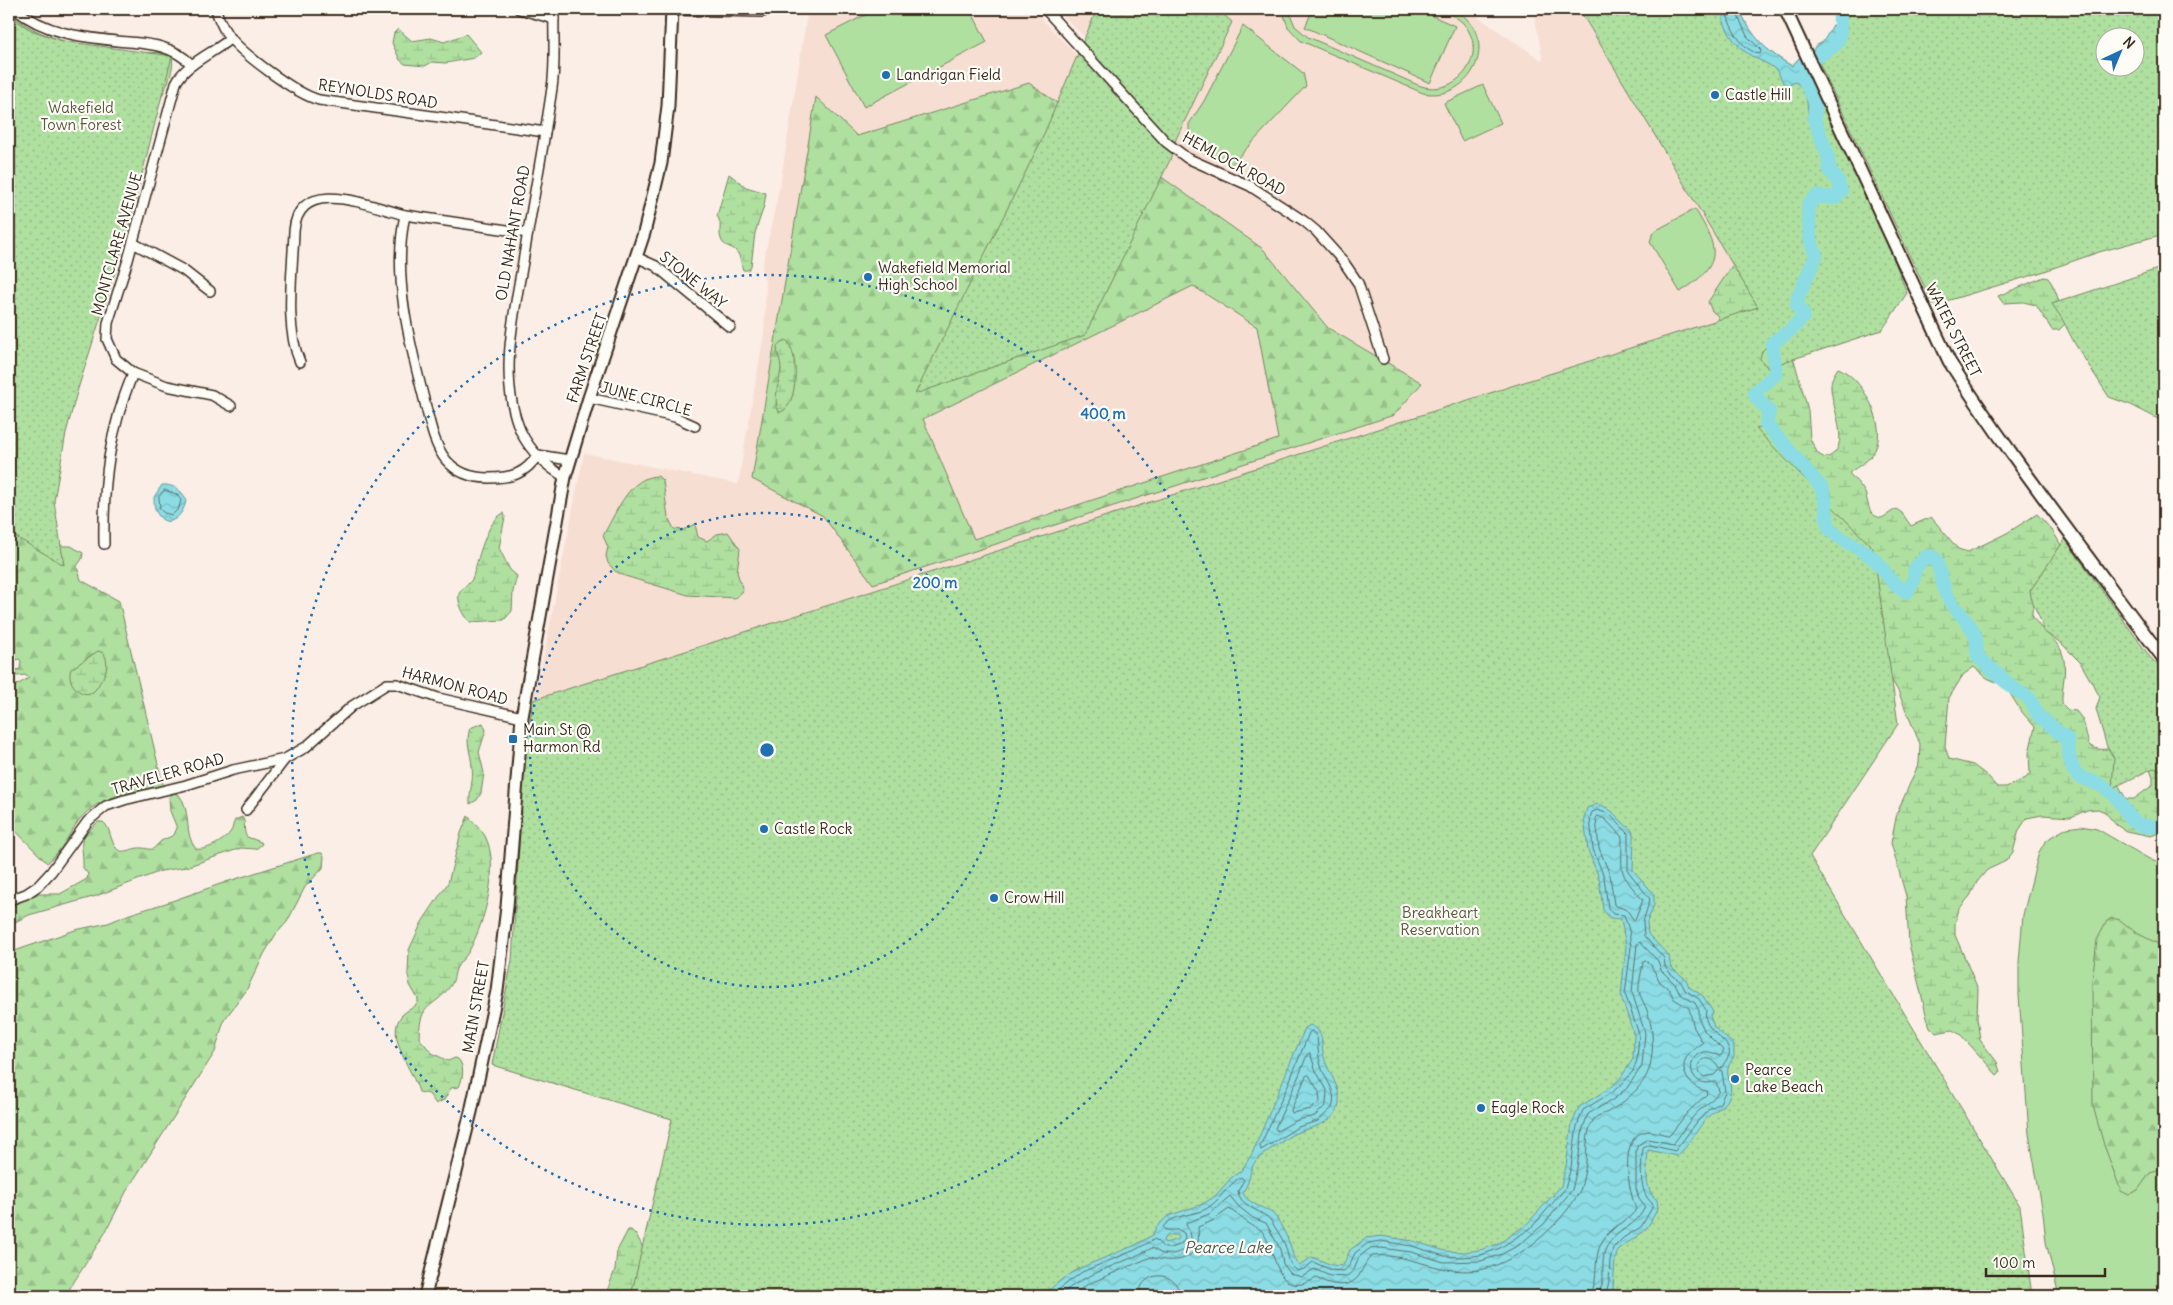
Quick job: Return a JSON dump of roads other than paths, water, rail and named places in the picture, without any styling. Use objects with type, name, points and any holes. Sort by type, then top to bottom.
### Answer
[{"type":"main road","name":"FARM STREET","points":[[522,717],[569,460],[651,209],[663,149],[668,106],[672,9]]},
{"type":"main road","name":"WATER STREET","points":[[1785,9],[1949,362],[2026,475],[2164,659]]},
{"type":"main road","name":"MAIN STREET","points":[[425,1296],[471,1112],[497,990],[522,717]]},
{"type":"street","points":[[15,9],[33,22],[58,32],[95,39],[163,46],[175,51],[192,65]]},
{"type":"street","name":"REYNOLDS ROAD","points":[[216,9],[223,27],[231,38],[294,90],[311,98],[545,132]]},
{"type":"street","points":[[519,9],[554,19]]},
{"type":"street","name":"OLD NAHANT ROAD","points":[[554,9],[554,74],[511,330],[510,372],[513,400],[519,426],[524,437],[545,463],[565,477]]},
{"type":"street","points":[[672,9],[763,12]]},
{"type":"street","name":"HEMLOCK ROAD","points":[[1045,9],[1166,142],[1187,158],[1250,186],[1316,231],[1343,261],[1358,283],[1383,359]]},
{"type":"street","name":"MONTCLARE AVENUE","points":[[231,38],[219,49],[182,73],[176,83],[106,335],[108,344],[116,359],[132,373],[167,386],[212,395],[231,406]]},
{"type":"street","points":[[300,362],[294,346],[291,329],[294,231],[300,212],[314,200],[331,197],[405,215],[528,233]]},
{"type":"street","points":[[405,215],[401,252],[406,316],[427,413],[442,454],[451,466],[464,474],[487,478],[522,473],[538,455],[569,460]]},
{"type":"street","points":[[133,243],[182,270],[210,291]]},
{"type":"street","name":"STONE WAY","points":[[636,256],[656,266],[730,328]]},
{"type":"street","points":[[104,544],[103,509],[110,444],[120,405],[132,373]]},
{"type":"street","name":"JUNE CIRCLE","points":[[589,398],[675,417],[695,426]]},
{"type":"street","name":"HARMON ROAD","points":[[285,759],[306,747],[352,706],[390,684],[397,684],[466,705],[522,717]]},
{"type":"street","points":[[246,810],[285,759]]},
{"type":"street","name":"TRAVELER ROAD","points":[[9,900],[26,894],[38,886],[51,872],[82,828],[106,806],[186,785],[233,770],[285,759]]},
{"type":"water","points":[[1721,9],[1739,9],[1760,42],[1774,55],[1792,66],[1800,57],[1805,68],[1801,78],[1802,82],[1819,110],[1817,132],[1820,141],[1810,123],[1807,101],[1800,86],[1795,82],[1788,86],[1783,82],[1775,69],[1742,49],[1728,31]]},
{"type":"water","points":[[1837,18],[1843,26],[1842,31],[1835,40],[1831,52],[1817,61],[1813,51],[1815,46],[1823,42]]},
{"type":"water","points":[[162,485],[176,488],[186,499],[182,511],[175,519],[170,521],[161,519],[155,507],[154,497]]},
{"type":"water","name":"Pearce Lake","points":[[1597,804],[1603,806],[1631,829],[1634,836],[1633,870],[1654,894],[1654,905],[1647,922],[1648,934],[1669,956],[1670,964],[1674,970],[1686,979],[1689,987],[1703,996],[1713,1012],[1710,1016],[1714,1027],[1734,1045],[1734,1057],[1728,1068],[1731,1089],[1727,1102],[1709,1116],[1677,1156],[1648,1150],[1648,1184],[1657,1200],[1658,1208],[1644,1231],[1618,1250],[1615,1260],[1613,1289],[1609,1296],[1161,1296],[1159,1293],[1154,1296],[1042,1296],[1061,1280],[1080,1268],[1133,1246],[1153,1235],[1156,1227],[1168,1216],[1203,1204],[1215,1196],[1232,1177],[1241,1171],[1252,1154],[1305,1028],[1310,1025],[1318,1031],[1322,1038],[1324,1057],[1338,1091],[1339,1104],[1336,1112],[1326,1122],[1290,1136],[1258,1159],[1252,1167],[1243,1193],[1249,1201],[1275,1216],[1285,1233],[1299,1266],[1312,1257],[1332,1265],[1343,1266],[1350,1250],[1366,1238],[1381,1236],[1413,1241],[1445,1251],[1465,1252],[1480,1250],[1498,1244],[1527,1224],[1561,1186],[1572,1124],[1579,1107],[1620,1079],[1633,1059],[1634,1035],[1621,996],[1626,946],[1621,919],[1610,918],[1603,910],[1599,878],[1588,850],[1584,818],[1587,808]],"holes":[[[1168,1235],[1178,1235],[1179,1239],[1165,1243],[1163,1240]]]},
{"type":"waterway","points":[[1837,20],[1838,9]]},
{"type":"waterway","points":[[1840,9],[1838,41],[1811,62],[1803,77],[1816,103],[1814,119],[1827,153],[1830,171],[1838,181],[1841,192],[1835,198],[1817,196],[1808,205],[1810,238],[1816,256],[1798,297],[1797,306],[1803,313],[1803,317],[1791,330],[1772,343],[1776,374],[1755,392],[1755,396],[1769,411],[1766,424],[1822,488],[1828,526],[1833,533],[1870,556],[1879,564],[1893,583],[1907,592],[1914,580],[1915,568],[1927,556],[1935,558],[1947,596],[1969,624],[1975,635],[1979,658],[2013,688],[2029,698],[2039,716],[2067,739],[2069,756],[2076,774],[2104,787],[2114,795],[2136,823],[2144,826],[2164,826]]},
{"type":"place","name":"Landrigan Field","points":[[886,75]]},
{"type":"place","name":"Castle Hill","points":[[1715,95]]},
{"type":"place","name":"Wakefield Memorial High School","points":[[868,277]]},
{"type":"place","name":"Main St @ Harmon Rd","points":[[513,739]]},
{"type":"place","name":"Castle Rock","points":[[764,829]]},
{"type":"place","name":"Crow Hill","points":[[994,898]]},
{"type":"place","name":"Pearce Lake Beach","points":[[1735,1079]]},
{"type":"place","name":"Eagle Rock","points":[[1481,1108]]},
{"type":"park label","name":"Wakefield Town Forest","points":[[81,116]]},
{"type":"park label","name":"Breakheart Reservation","points":[[1440,922]]}]
